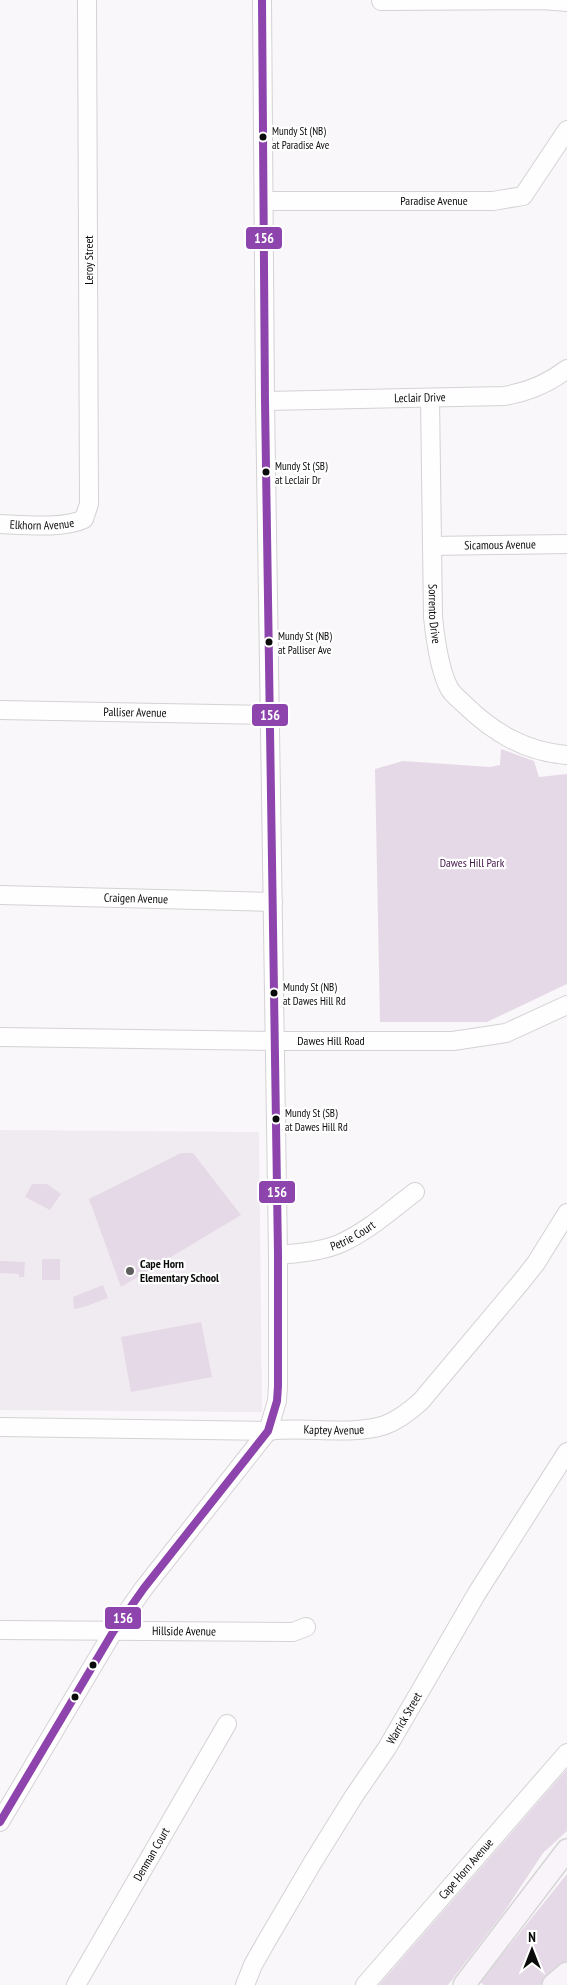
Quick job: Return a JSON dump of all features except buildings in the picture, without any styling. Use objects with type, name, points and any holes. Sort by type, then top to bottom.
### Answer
[{"type":"main road","points":[[464,1985],[567,1850]]},
{"type":"main road","points":[[554,1985],[567,1973]]},
{"type":"main road","points":[[562,1985],[567,1981]]},
{"type":"street","name":"Leroy Street","points":[[84,519],[90,498],[87,0]]},
{"type":"street","points":[[0,1822],[113,1632],[144,1588],[268,1431],[277,1401],[278,1255],[265,401],[262,0]]},
{"type":"street","points":[[381,1],[542,0],[567,2]]},
{"type":"street","name":"Paradise Avenue","points":[[264,201],[493,201],[522,196],[567,130]]},
{"type":"street","name":"Leclair Drive","points":[[265,401],[490,397],[518,394],[548,382],[567,369]]},
{"type":"street","name":"Sorrento Drive","points":[[430,398],[434,633],[449,689],[478,718],[516,743],[547,752],[567,755]]},
{"type":"street","name":"Elkhorn Avenue","points":[[0,524],[62,524],[78,522],[84,519]]},
{"type":"street","name":"Sicamous Avenue","points":[[432,546],[567,544]]},
{"type":"street","name":"Palliser Avenue","points":[[0,710],[271,714]]},
{"type":"street","name":"Craigen Avenue","points":[[0,895],[273,902]]},
{"type":"street","name":"Dawes Hill Road","points":[[0,1038],[453,1041],[506,1033],[567,1006]]},
{"type":"street","name":"Petrie Court","points":[[278,1255],[316,1250],[338,1244],[370,1226],[415,1192]]},
{"type":"street","name":"Kaptey Avenue","points":[[0,1428],[268,1431],[368,1428],[392,1422],[421,1401],[522,1282],[567,1213]]},
{"type":"street","name":"Warrick Street","points":[[245,1985],[253,1965],[313,1862],[354,1796],[387,1748],[477,1593],[567,1452]]},
{"type":"street","name":"Hillside Avenue","points":[[0,1630],[293,1632],[306,1627]]},
{"type":"street","name":"Denman Court","points":[[76,1985],[227,1724]]},
{"type":"street","name":"Cape Horn Avenue","points":[[365,1985],[567,1754]]},
{"type":"shaded area","name":"Cape Horn Elementary School","points":[[0,1130],[259,1132],[262,1412],[0,1410]]},
{"type":"green space","name":"Dawes Hill Park","points":[[501,749],[534,761],[539,777],[567,774],[567,984],[487,1022],[380,1022],[375,769],[403,761],[490,767],[500,765]]},
{"type":"green space","points":[[181,1153],[193,1153],[241,1215],[121,1287],[89,1199]]},
{"type":"green space","points":[[32,1184],[47,1184],[61,1194],[50,1210],[25,1197]]},
{"type":"green space","points":[[42,1259],[60,1259],[60,1280],[42,1280]]},
{"type":"green space","points":[[0,1261],[25,1262],[24,1277],[19,1277],[19,1274],[0,1273]]},
{"type":"green space","points":[[103,1285],[108,1298],[74,1309],[73,1297]]},
{"type":"green space","points":[[201,1322],[212,1377],[131,1392],[121,1337]]},
{"type":"green space","points":[[567,1769],[567,1831],[543,1853],[502,1915],[448,1985],[379,1985]]},
{"type":"green space","points":[[567,1874],[567,1962],[540,1985],[484,1985],[480,1982]]},
{"type":"transit line","name":"156","points":[[0,1822],[113,1632],[144,1588],[268,1431],[277,1401],[278,1255],[265,401],[262,0]]},
{"type":"place","name":"Mundy St (NB) at Paradise Ave","points":[[263,137]]},
{"type":"place","name":"Mundy St (SB) at Leclair Dr","points":[[266,472]]},
{"type":"place","name":"Mundy St (NB) at Palliser Ave","points":[[269,642]]},
{"type":"place","name":"Mundy St (NB) at Dawes Hill Rd","points":[[274,993]]},
{"type":"place","name":"Mundy St (SB) at Dawes Hill Rd","points":[[276,1119]]},
{"type":"place","name":"Cape Horn Elementary School","points":[[130,1271]]}]
